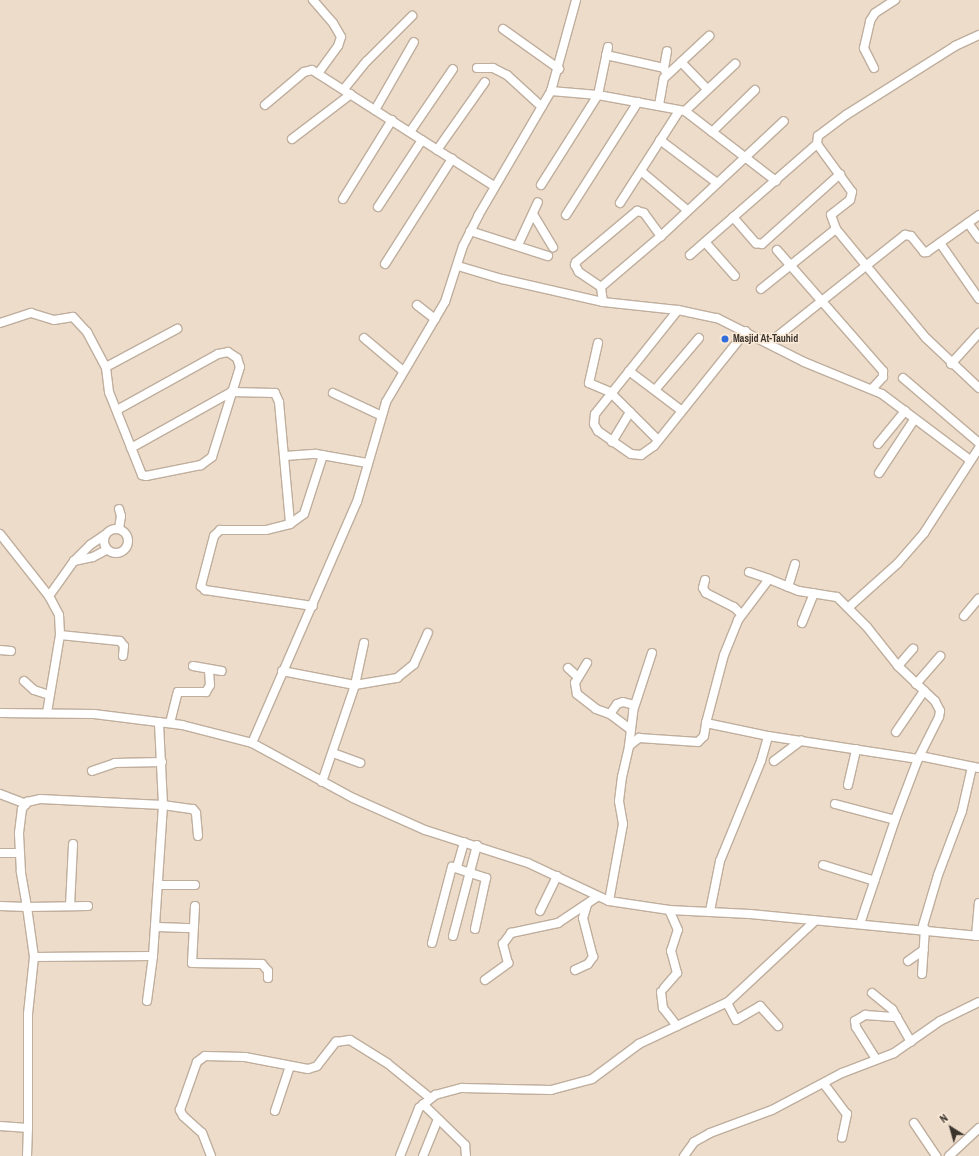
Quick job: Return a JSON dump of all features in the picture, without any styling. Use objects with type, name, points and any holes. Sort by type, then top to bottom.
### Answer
[{"type":"street","points":[[314,0],[333,23],[341,37],[338,46],[318,74]]},
{"type":"street","points":[[252,743],[282,671],[313,606],[357,502],[380,415],[450,291],[470,231],[494,186],[551,91],[559,69],[565,36],[576,0]]},
{"type":"street","points":[[874,68],[864,48],[868,28],[875,13],[895,0]]},
{"type":"street","points":[[344,89],[367,61],[412,16]]},
{"type":"street","points":[[503,29],[559,69]]},
{"type":"street","points":[[690,255],[817,144],[818,136],[846,115],[955,46],[979,35]]},
{"type":"street","points":[[606,55],[665,72],[681,62],[709,36]]},
{"type":"street","points":[[375,110],[414,42]]},
{"type":"street","points":[[541,185],[598,95],[608,47]]},
{"type":"street","points":[[659,105],[667,51]]},
{"type":"street","points":[[681,62],[708,89]]},
{"type":"street","points":[[620,203],[660,140],[682,111],[735,64]]},
{"type":"street","points":[[477,68],[493,68],[508,75],[542,107]]},
{"type":"street","points":[[410,132],[453,69]]},
{"type":"street","points":[[265,105],[307,70],[318,74],[344,89],[494,186]]},
{"type":"street","points":[[437,150],[485,82]]},
{"type":"street","points":[[712,132],[755,90]]},
{"type":"street","points":[[551,91],[598,95],[659,105],[682,111],[747,157],[776,181]]},
{"type":"street","points":[[292,139],[351,94]]},
{"type":"street","points":[[566,215],[638,102]]},
{"type":"street","points":[[343,199],[392,120]]},
{"type":"street","points":[[601,287],[661,236],[687,210],[747,157],[784,121]]},
{"type":"street","points":[[378,207],[422,140]]},
{"type":"street","points":[[660,140],[717,183]]},
{"type":"street","points":[[817,144],[840,174],[852,195],[831,215],[836,229],[865,267],[951,364],[979,388]]},
{"type":"street","points":[[385,264],[452,159]]},
{"type":"street","points":[[641,171],[687,210]]},
{"type":"street","points":[[733,217],[756,243],[762,244],[840,174]]},
{"type":"street","points":[[518,245],[538,202]]},
{"type":"street","points":[[603,302],[601,287],[579,272],[575,265],[576,262],[637,211],[644,213],[661,236]]},
{"type":"street","points":[[533,214],[553,247]]},
{"type":"street","points":[[769,343],[820,301],[907,234],[911,236],[925,253],[940,244],[979,215]]},
{"type":"street","points":[[968,223],[979,238]]},
{"type":"street","points":[[761,289],[836,229]]},
{"type":"street","points":[[470,231],[518,245],[548,256]]},
{"type":"street","points":[[705,242],[735,276]]},
{"type":"street","points":[[940,244],[979,299]]},
{"type":"street","points":[[777,250],[820,301],[883,371],[883,376],[872,389]]},
{"type":"street","points":[[458,266],[502,279],[603,302],[678,310],[717,318],[746,331],[804,362],[872,389],[905,411],[914,420],[970,460]]},
{"type":"street","points":[[417,305],[435,320]]},
{"type":"street","points":[[678,310],[629,371],[610,392],[593,419],[598,431],[612,442],[637,456],[648,452],[746,331]]},
{"type":"street","points":[[0,324],[31,313],[54,320],[73,317],[87,332],[106,367],[109,392],[140,473],[144,476],[206,463],[214,453],[239,363],[233,355],[224,352],[117,410]]},
{"type":"street","points":[[106,367],[177,329]]},
{"type":"street","points":[[951,364],[979,333]]},
{"type":"street","points":[[364,338],[403,372]]},
{"type":"street","points":[[655,390],[698,338]]},
{"type":"street","points":[[598,343],[590,383],[610,392],[658,440]]},
{"type":"street","points":[[629,371],[682,411]]},
{"type":"street","points":[[903,378],[979,443]]},
{"type":"street","points":[[131,448],[231,392],[267,391],[278,395],[285,456],[290,524]]},
{"type":"street","points":[[333,393],[380,415]]},
{"type":"street","points":[[878,444],[905,411]]},
{"type":"street","points":[[612,442],[630,412]]},
{"type":"street","points":[[879,473],[914,420]]},
{"type":"street","points":[[849,607],[898,563],[924,533],[979,448]]},
{"type":"street","points":[[285,456],[323,455],[367,463]]},
{"type":"street","points":[[313,606],[205,590],[201,586],[214,536],[220,530],[266,530],[290,524],[304,514],[323,455]]},
{"type":"street","points":[[119,509],[121,516],[119,529]]},
{"type":"street","points":[[49,596],[74,561],[90,545],[111,530],[119,529],[125,533],[129,540],[127,548],[121,553],[113,554],[106,550],[103,542],[105,535]]},
{"type":"street","points":[[0,534],[49,596],[58,615],[60,635],[47,713]]},
{"type":"street","points":[[74,561],[93,557],[106,550]]},
{"type":"street","points":[[788,587],[796,564]]},
{"type":"street","points":[[750,572],[788,587],[814,593],[829,594],[849,607],[898,666],[936,701],[940,711],[919,757],[895,820],[860,924]]},
{"type":"street","points":[[630,746],[644,738],[698,742],[704,736],[724,655],[741,614],[769,579]]},
{"type":"street","points":[[705,580],[703,588],[706,593],[734,607],[741,614]]},
{"type":"street","points":[[802,623],[814,593]]},
{"type":"street","points":[[964,616],[979,598]]},
{"type":"street","points":[[282,671],[355,685],[393,679],[407,672],[414,664],[428,633]]},
{"type":"street","points":[[60,635],[120,641],[124,646],[123,656]]},
{"type":"street","points":[[322,782],[355,685],[364,643]]},
{"type":"street","points":[[898,666],[913,649]]},
{"type":"street","points":[[0,650],[11,651]]},
{"type":"street","points":[[609,900],[623,824],[619,801],[630,746],[630,729],[634,705],[652,653]]},
{"type":"street","points":[[916,684],[940,656]]},
{"type":"street","points":[[587,663],[574,688],[577,694],[596,709],[610,714],[630,729]]},
{"type":"street","points":[[193,666],[222,671]]},
{"type":"street","points":[[170,724],[178,692],[206,692],[210,685],[209,668]]},
{"type":"street","points":[[568,668],[578,678]]},
{"type":"street","points":[[24,681],[34,690],[49,695]]},
{"type":"street","points":[[896,732],[924,691]]},
{"type":"street","points":[[610,714],[617,704],[622,702],[634,705]]},
{"type":"street","points":[[0,713],[94,714],[170,724],[252,743],[322,782],[425,830],[477,845],[557,876],[597,897],[609,900],[669,910],[710,911],[923,929],[977,936],[979,903]]},
{"type":"street","points":[[147,1002],[157,927],[163,805],[159,722]]},
{"type":"street","points":[[706,723],[768,736],[977,766],[938,875],[923,929],[924,950],[922,974]]},
{"type":"street","points":[[710,911],[720,861],[761,761],[768,736]]},
{"type":"street","points":[[774,761],[801,741]]},
{"type":"street","points":[[848,785],[856,749]]},
{"type":"street","points":[[333,753],[360,763]]},
{"type":"street","points":[[92,771],[115,763],[162,762]]},
{"type":"street","points":[[0,794],[26,804],[40,799],[163,805],[194,810],[198,836]]},
{"type":"street","points":[[26,804],[19,833],[19,853],[34,958],[28,1014],[27,1156]]},
{"type":"street","points":[[835,804],[895,820]]},
{"type":"street","points":[[457,867],[464,842]]},
{"type":"street","points":[[70,906],[73,844]]},
{"type":"street","points":[[453,936],[469,870],[477,845]]},
{"type":"street","points":[[0,853],[19,853]]},
{"type":"street","points":[[823,865],[875,881]]},
{"type":"street","points":[[432,943],[450,869],[457,867],[469,870],[486,878],[475,928]]},
{"type":"street","points":[[540,911],[557,876]]},
{"type":"street","points":[[158,885],[195,885]]},
{"type":"street","points":[[485,980],[508,963],[503,944],[510,933],[558,923],[597,897]]},
{"type":"street","points":[[575,970],[588,964],[593,957],[584,918],[587,905]]},
{"type":"street","points":[[0,906],[88,906]]},
{"type":"street","points":[[195,906],[191,959],[194,964],[262,964],[268,971],[268,978]]},
{"type":"street","points":[[669,910],[678,930],[671,951],[677,973],[663,990],[663,1008],[677,1026]]},
{"type":"street","points":[[403,1155],[415,1116],[422,1104],[430,1098],[446,1090],[462,1088],[551,1090],[581,1083],[603,1072],[639,1044],[727,1003],[738,995],[815,921]]},
{"type":"street","points":[[157,927],[193,928]]},
{"type":"street","points":[[908,961],[924,950]]},
{"type":"street","points":[[34,958],[153,956]]},
{"type":"street","points":[[872,993],[892,1009],[911,1042]]},
{"type":"street","points":[[684,1156],[694,1142],[710,1133],[772,1110],[824,1084],[842,1073],[894,1052],[911,1042],[940,1021],[978,1002],[979,1012]]},
{"type":"street","points":[[727,1003],[734,1019],[760,1006],[778,1026]]},
{"type":"street","points":[[876,1059],[856,1027],[855,1021],[865,1015],[897,1016]]},
{"type":"street","points":[[211,1156],[202,1133],[183,1116],[180,1110],[201,1058],[210,1055],[245,1057],[290,1066],[312,1068],[336,1042],[350,1040],[387,1063],[430,1098]]},
{"type":"street","points":[[275,1111],[290,1066]]},
{"type":"street","points":[[824,1084],[846,1114],[842,1137]]},
{"type":"street","points":[[422,1104],[465,1145],[466,1156]]},
{"type":"street","points":[[423,1156],[438,1119]]},
{"type":"street","points":[[914,1123],[936,1156]]},
{"type":"street","points":[[0,1126],[28,1128]]},
{"type":"street","points":[[949,1156],[979,1128]]},
{"type":"place","name":"Masjid At-Tauhid","points":[[725,339]]}]
